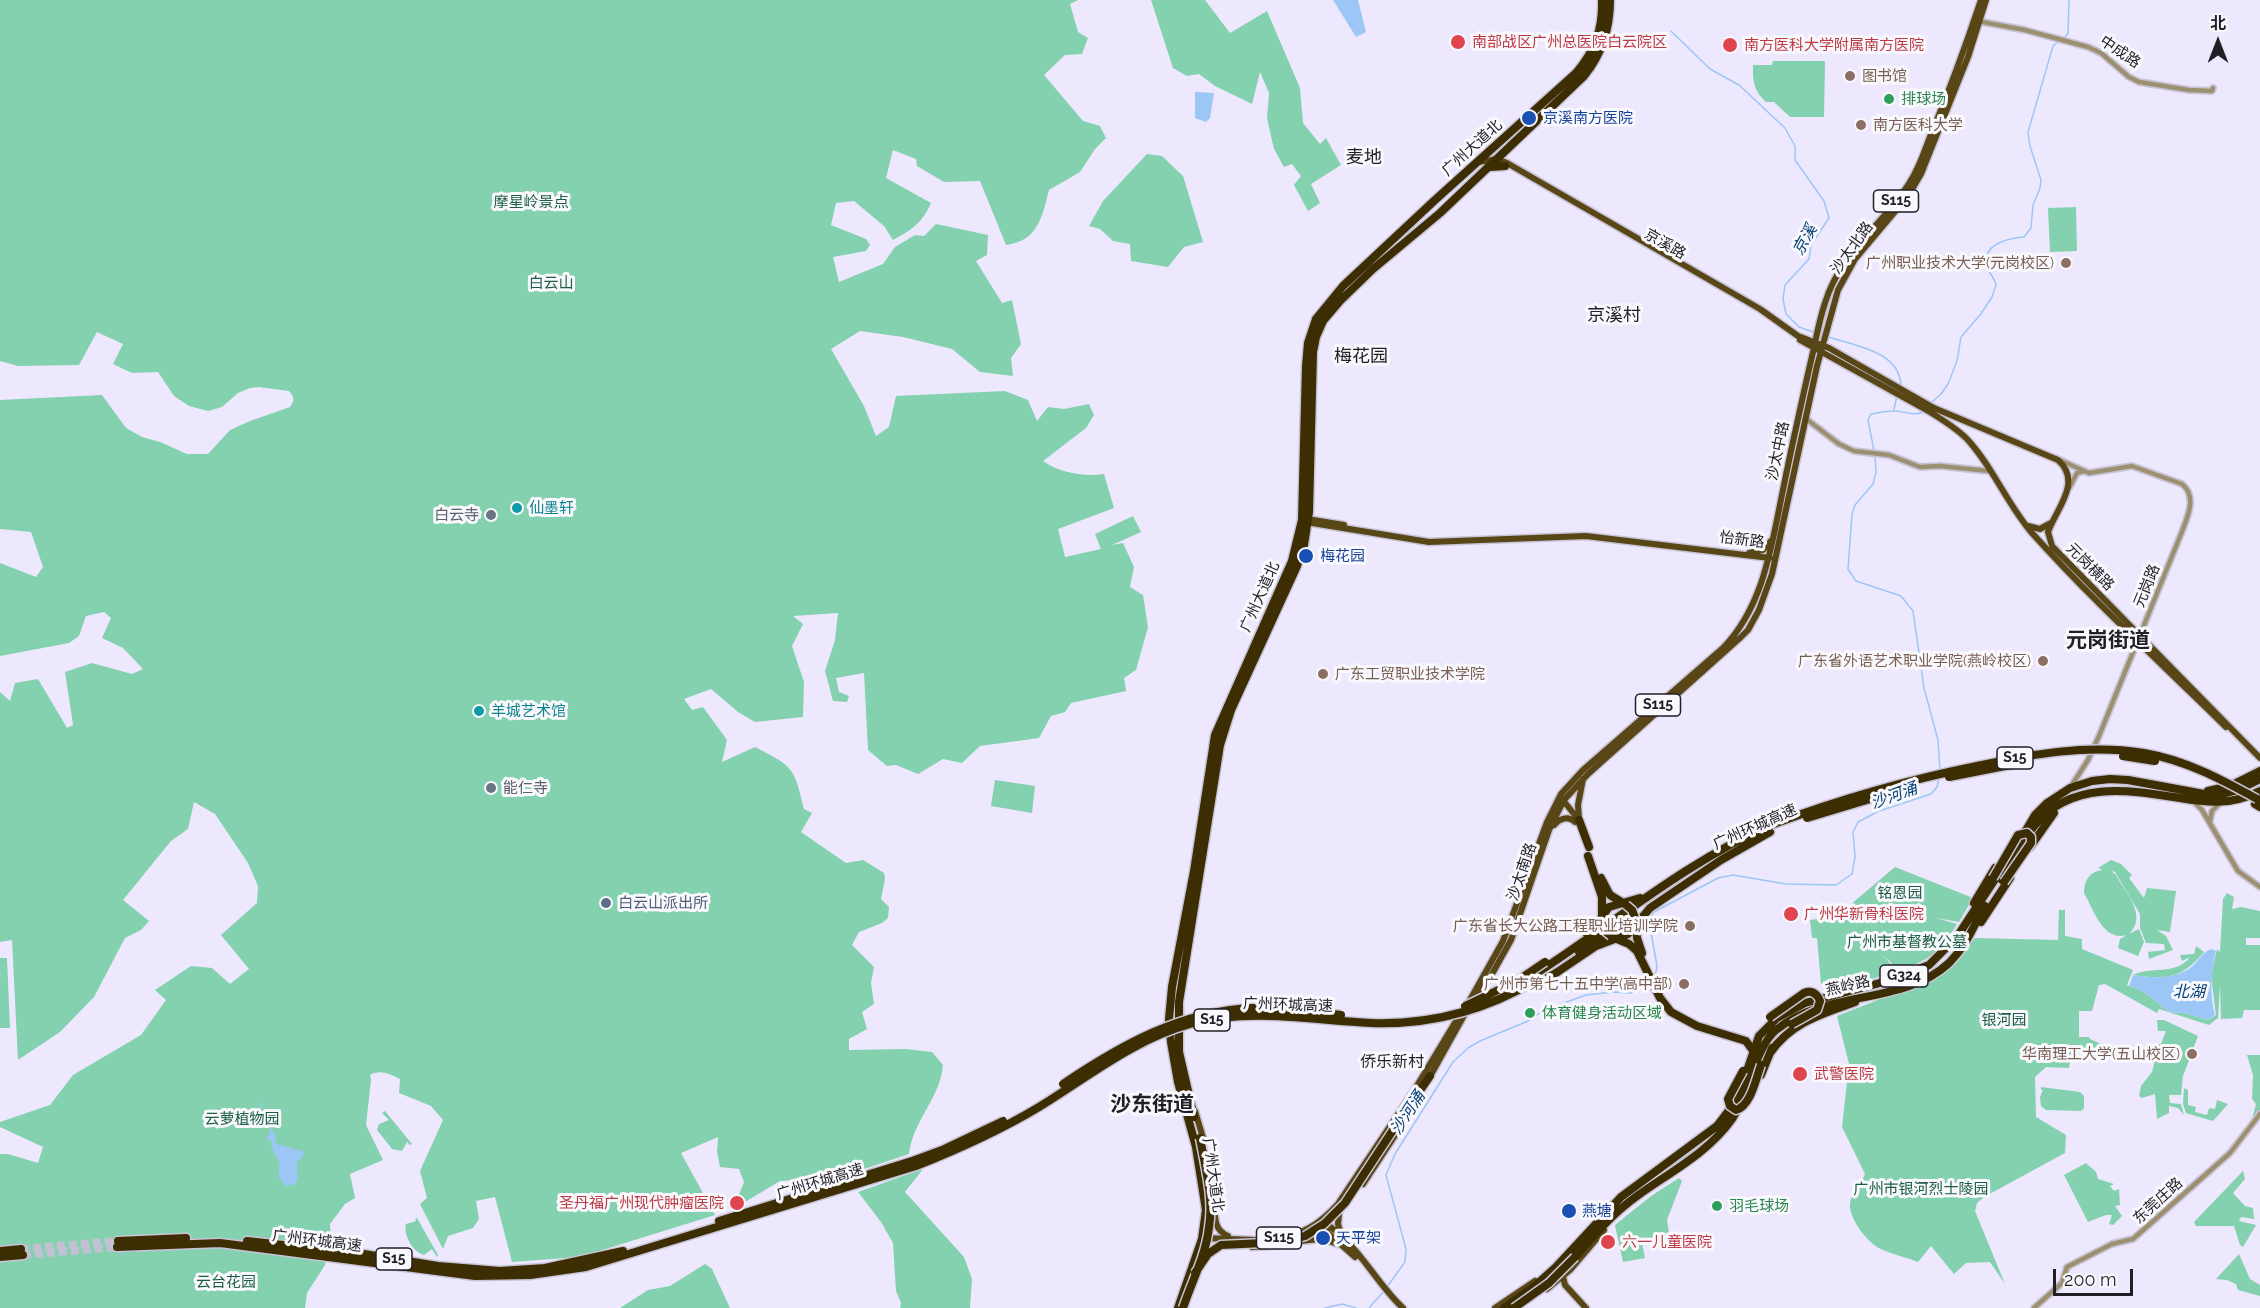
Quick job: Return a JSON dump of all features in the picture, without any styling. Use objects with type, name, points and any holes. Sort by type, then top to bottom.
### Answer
[{"type":"highway","name":"广州大道北","points":[[1210,788],[1224,730],[1303,551],[1306,520],[1310,334],[1316,319],[1323,308],[1435,200],[1567,82],[1586,61],[1600,28],[1602,0]]},
{"type":"highway","name":"广州大道北","points":[[1309,373],[1315,341],[1328,313],[1372,269],[1485,171],[1565,95],[1592,65],[1608,28],[1610,0]]},
{"type":"highway","points":[[1506,136],[1507,142],[1512,144]]},
{"type":"highway","points":[[1485,171],[1495,165],[1506,164],[1504,152]]},
{"type":"highway","points":[[1467,172],[1472,173],[1473,182]]},
{"type":"highway","name":"广州大道北","points":[[1178,1308],[1207,1240],[1205,1200],[1195,1139],[1178,1082],[1170,1035],[1170,1004],[1194,916],[1216,731],[1281,585],[1306,520]]},
{"type":"highway","name":"广州环城高速","points":[[713,1226],[579,1262],[519,1270],[438,1266],[270,1242],[196,1238],[117,1244],[220,1244],[261,1247],[440,1273],[506,1276],[586,1267],[915,1163],[987,1136],[1116,1057],[1149,1039],[1190,1024],[1230,1017],[1265,1016],[1366,1023],[1409,1022],[1448,1017],[1476,1009],[1511,994],[1736,842],[1843,800],[2002,760],[2080,749],[2121,750],[2169,759],[2214,775],[2258,800]]},
{"type":"highway","points":[[1966,923],[1987,880],[2029,817],[2035,815],[2051,799],[2070,788],[2104,779],[2154,781],[2212,791],[2235,784],[2260,768]]},
{"type":"highway","points":[[2206,802],[2240,793],[2260,768]]},
{"type":"highway","points":[[1972,934],[1990,911],[2043,826],[2063,803],[2081,795],[2105,790],[2122,790],[2220,803],[2258,800]]},
{"type":"highway","points":[[1577,821],[1606,891],[1633,911],[1635,929],[1658,990],[1668,1006],[1684,1017],[1746,1041],[1754,1052],[1728,1099],[1730,1106],[1736,1110],[1741,1109],[1747,1103],[1771,1040],[1788,1024],[1817,1011],[1820,1001],[1816,994],[1804,993],[1767,1019]]},
{"type":"highway","points":[[1588,851],[1604,929],[1617,941],[1635,929],[1650,908],[1771,829]]},
{"type":"highway","points":[[1465,1006],[1481,1000],[1527,974],[1592,930],[1602,914],[1621,903],[1641,897],[1720,846],[1771,829]]},
{"type":"highway","points":[[1966,923],[2018,835],[2027,833],[2031,837],[2031,843],[1972,934]]},
{"type":"highway","name":"燕岭路","points":[[1504,1308],[1549,1274],[1574,1250],[1621,1197],[1717,1126],[1737,1098],[1761,1033],[1777,1018],[1788,1010],[1805,1003],[1917,971],[1938,958],[1958,938],[1966,923]]},
{"type":"highway","points":[[1476,1009],[1542,982],[1614,938],[1635,929]]},
{"type":"highway","name":"燕岭路","points":[[1613,1217],[1636,1197],[1700,1152],[1724,1129],[1743,1099],[1767,1040],[1808,1010],[1888,991],[1913,983],[1935,972],[1949,963],[1972,934]]},
{"type":"highway","points":[[1958,938],[1953,949],[1955,951],[1962,949]]},
{"type":"highway","name":"广州大道北","points":[[1182,954],[1178,1038],[1188,1096],[1200,1138],[1210,1216],[1207,1241],[1185,1308]]},
{"type":"highway","name":"广州环城高速","points":[[915,1163],[1005,1120],[1128,1043],[1177,1022],[1225,1010],[1254,1008],[1394,1017],[1434,1014],[1465,1006],[1535,978]]},
{"type":"highway","points":[[1770,1053],[1790,1030],[1802,1022],[1888,991]]},
{"type":"highway","points":[[1713,1029],[1746,1037],[1754,1036],[1761,1033],[1767,1014],[1794,998],[1809,995],[1824,999]]},
{"type":"highway","points":[[1724,1129],[1735,1121],[1748,1105],[1777,1038],[1788,1024]]},
{"type":"highway","points":[[1195,1273],[1208,1254],[1221,1245],[1285,1242],[1305,1236],[1324,1224],[1345,1203],[1430,1076]]},
{"type":"highway","points":[[1514,1308],[1549,1283],[1613,1217]]},
{"type":"highway","points":[[0,1251],[22,1252],[0,1257]]},
{"type":"main road","name":"沙太北路","points":[[1978,20],[1981,0]]},
{"type":"main road","name":"沙太北路","points":[[1823,345],[1833,302],[1844,277],[1860,252],[1908,196],[1922,174],[1929,149],[1986,0]]},
{"type":"main road","points":[[1475,164],[1485,159],[1497,159],[1498,143]]},
{"type":"main road","name":"沙太北路","points":[[1816,340],[1825,303],[1841,266],[1904,190],[1929,149]]},
{"type":"main road","name":"京溪路","points":[[1497,159],[1760,309],[1798,336],[1816,340],[1823,345]]},
{"type":"main road","name":"沙太中路","points":[[1768,557],[1816,340]]},
{"type":"main road","name":"沙太中路","points":[[1776,558],[1805,418],[1823,345]]},
{"type":"main road","name":"元岗横路","points":[[1823,345],[1839,361],[1895,389]]},
{"type":"main road","name":"元岗横路","points":[[1823,345],[1945,417],[1978,427],[2053,457]]},
{"type":"main road","points":[[1817,366],[1825,360],[1839,361]]},
{"type":"main road","points":[[1851,368],[1852,364],[1860,366]]},
{"type":"main road","name":"元岗横路","points":[[1945,417],[1974,449],[2024,524],[2138,638]]},
{"type":"main road","points":[[1959,433],[1962,424],[1978,427]]},
{"type":"main road","points":[[2053,457],[2067,471],[2068,490]]},
{"type":"main road","name":"元岗横路","points":[[2068,490],[2048,532],[2052,546],[2260,768]]},
{"type":"main road","points":[[1779,508],[1779,524],[1784,521]]},
{"type":"main road","name":"怡新路","points":[[1306,520],[1429,542],[1592,534],[1776,558]]},
{"type":"main road","points":[[2024,524],[2040,529],[2052,522]]},
{"type":"main road","points":[[2040,542],[2041,536],[2044,536],[2052,546]]},
{"type":"main road","points":[[1748,554],[1763,550],[1772,538]]},
{"type":"main road","points":[[1748,554],[1760,563],[1763,575]]},
{"type":"main road","name":"沙太南路","points":[[1479,989],[1499,950],[1554,814],[1562,800],[1583,770],[1729,642],[1744,624],[1753,607],[1768,557]]},
{"type":"main road","name":"沙太南路","points":[[1562,800],[1748,630],[1764,597],[1776,558]]},
{"type":"main road","points":[[1577,821],[1583,779]]},
{"type":"main road","points":[[1562,800],[1577,821]]},
{"type":"main road","name":"沙太南路","points":[[1479,989],[1511,940],[1554,814]]},
{"type":"main road","points":[[1549,830],[1561,819],[1568,818],[1577,821]]},
{"type":"main road","points":[[1454,1028],[1467,1017],[1479,989]]},
{"type":"main road","name":"S115","points":[[1207,1240],[1265,1240],[1286,1237],[1324,1225],[1454,1028]]},
{"type":"main road","name":"S115","points":[[1207,1240],[1225,1245],[1267,1248],[1293,1243],[1339,1214],[1382,1155],[1417,1100],[1454,1028]]},
{"type":"main road","name":"广州大道北","points":[[1185,1308],[1203,1262],[1213,1202],[1202,1130],[1188,1096]]},
{"type":"main road","points":[[1213,1202],[1217,1228],[1221,1234],[1234,1239]]},
{"type":"main road","points":[[1339,1214],[1338,1224],[1343,1239]]},
{"type":"main road","name":"燕岭路","points":[[1519,1308],[1553,1286],[1596,1240],[1613,1217]]},
{"type":"main road","points":[[1324,1225],[1343,1239],[1379,1285]]},
{"type":"main road","points":[[1324,1225],[1398,1308]]},
{"type":"main road","points":[[1293,1243],[1322,1239],[1344,1247]]},
{"type":"main road","points":[[1203,1262],[1212,1251],[1225,1245]]},
{"type":"main road","name":"燕岭路","points":[[1496,1308],[1549,1274]]},
{"type":"main road","points":[[1563,1276],[1565,1285],[1584,1308]]},
{"type":"main road","points":[[1553,1286],[1562,1287],[1584,1308]]},
{"type":"main road","points":[[1387,1294],[1403,1308]]},
{"type":"street","name":"中成路","points":[[1978,20],[2027,28],[2091,46],[2140,79],[2213,88],[2212,91],[2189,90],[2136,81],[2096,50],[2061,39],[1978,20]]},
{"type":"street","points":[[1435,200],[1436,207],[1444,208]]},
{"type":"street","points":[[1805,418],[1847,448],[1858,452],[1890,455],[1920,468],[1944,466],[1989,471]]},
{"type":"street","points":[[2053,457],[2066,460],[2084,471]]},
{"type":"street","name":"元岗路","points":[[2070,788],[2088,760],[2186,520],[2190,505],[2189,493],[2182,484],[2132,466],[2091,473],[2084,471]]},
{"type":"street","points":[[2068,490],[2077,473],[2084,471]]},
{"type":"street","points":[[2189,799],[2200,807],[2238,872],[2260,887]]},
{"type":"street","points":[[2210,823],[2212,811],[2220,803]]},
{"type":"street","name":"东莞庄路","points":[[2034,1308],[2062,1283],[2067,1267],[2112,1244],[2133,1239],[2230,1153],[2260,1114]]},
{"type":"green space","name":"白云山","points":[[0,0],[1078,0],[1070,4],[1078,32],[1088,38],[1082,54],[1065,55],[1044,75],[1083,121],[1100,126],[1106,138],[1095,149],[1080,172],[1049,190],[1041,218],[1032,233],[1017,243],[1006,245],[980,181],[944,182],[917,166],[916,159],[893,150],[886,178],[931,203],[920,221],[893,240],[884,226],[854,201],[836,203],[831,225],[866,239],[870,245],[866,251],[833,257],[839,282],[883,264],[895,247],[915,235],[924,236],[936,224],[988,235],[987,255],[976,261],[1002,303],[1012,300],[1021,344],[1011,358],[1013,376],[980,372],[952,349],[903,337],[860,331],[831,349],[864,406],[876,436],[889,427],[896,396],[1005,391],[1028,400],[1037,421],[1048,407],[1064,409],[1089,404],[1094,415],[1086,428],[1043,461],[1057,469],[1073,473],[1104,474],[1114,508],[1058,529],[1065,557],[1101,549],[1095,534],[1133,516],[1141,532],[1112,545],[1123,543],[1134,567],[1130,587],[1143,595],[1148,627],[1136,670],[1124,678],[1126,691],[1071,703],[1065,712],[1051,716],[1039,738],[980,746],[962,763],[943,759],[918,774],[896,765],[887,766],[868,750],[864,673],[836,678],[839,692],[849,696],[847,702],[833,701],[825,671],[835,640],[838,613],[793,616],[803,624],[792,646],[804,682],[803,717],[755,722],[738,712],[711,689],[684,699],[692,710],[703,707],[727,740],[722,762],[755,747],[790,769],[804,809],[812,813],[801,832],[846,863],[863,860],[884,873],[881,899],[889,907],[888,918],[882,923],[859,932],[852,945],[874,967],[871,983],[874,1004],[862,1012],[867,1029],[849,1039],[849,1050],[905,1049],[932,1052],[943,1065],[937,1088],[911,1142],[909,1154],[837,1178],[780,1181],[745,1202],[738,1197],[744,1182],[739,1169],[720,1167],[717,1152],[718,1137],[681,1153],[715,1215],[580,1257],[512,1262],[495,1197],[476,1201],[479,1219],[473,1228],[448,1236],[443,1249],[420,1204],[427,1198],[420,1171],[443,1120],[431,1106],[399,1093],[400,1079],[378,1072],[370,1075],[366,1125],[383,1160],[350,1174],[355,1198],[345,1204],[330,1224],[331,1240],[325,1265],[307,1293],[305,1308],[0,1308],[0,1154],[8,1154],[38,1163],[43,1147],[0,1127],[0,1122],[50,1105],[73,1075],[141,1035],[166,1000],[155,990],[191,966],[212,968],[230,984],[249,969],[221,935],[257,903],[258,886],[248,863],[215,814],[194,802],[188,829],[171,841],[123,900],[149,921],[141,930],[125,938],[94,997],[60,1032],[18,1060],[12,940],[0,942],[0,692],[10,701],[15,683],[38,679],[67,728],[73,725],[65,672],[92,663],[132,674],[143,669],[123,648],[102,638],[111,618],[104,612],[86,616],[79,636],[69,643],[0,656],[0,563],[36,577],[43,567],[31,532],[0,529],[0,400],[102,395],[126,428],[142,437],[187,454],[208,454],[230,430],[290,407],[293,399],[289,391],[259,387],[238,393],[222,407],[208,411],[189,406],[174,396],[158,372],[132,373],[113,364],[123,344],[97,332],[79,365],[18,366],[0,361]]},
{"type":"green space","points":[[1151,0],[1205,0],[1230,33],[1267,11],[1300,88],[1303,123],[1320,144],[1326,138],[1341,165],[1311,184],[1320,203],[1308,211],[1294,185],[1301,176],[1292,164],[1284,167],[1274,149],[1267,118],[1269,93],[1260,72],[1252,104],[1215,86],[1199,74],[1187,76],[1173,68]]},
{"type":"green space","points":[[1773,61],[1825,61],[1824,117],[1790,117],[1774,102],[1766,102],[1762,98],[1755,85],[1753,65],[1772,65]]},
{"type":"green space","points":[[1147,154],[1162,156],[1183,176],[1203,242],[1184,247],[1168,267],[1131,261],[1130,244],[1113,241],[1100,229],[1089,226],[1103,201]]},
{"type":"green space","points":[[2076,207],[2077,251],[2050,252],[2048,208]]},
{"type":"green space","points":[[995,780],[1035,786],[1032,813],[991,806]]},
{"type":"green space","points":[[2111,860],[2121,864],[2132,875],[2129,878],[2144,898],[2147,888],[2176,891],[2170,932],[2157,930],[2166,936],[2173,950],[2149,959],[2148,952],[2165,950],[2164,944],[2146,943],[2140,928],[2140,914],[2130,898],[2136,912],[2136,919],[2129,934],[2139,929],[2144,942],[2138,956],[2118,948],[2120,939],[2127,935],[2119,936],[2105,929],[2084,893],[2089,877],[2103,870],[2098,868]]},
{"type":"green space","name":"铭恩园","points":[[1895,867],[1973,898],[1959,922],[1936,918],[1957,924],[1939,949],[1926,959],[1897,971],[1888,959],[1878,954],[1887,959],[1895,972],[1840,988],[1837,980],[1821,984],[1817,938],[1812,938],[1810,920],[1837,916]]},
{"type":"green space","points":[[2227,893],[2234,897],[2232,909],[2241,907],[2260,911],[2260,938],[2246,938],[2246,945],[2260,945],[2260,1010],[2244,1010],[2242,1018],[2221,1019],[2220,985],[2218,1018],[2209,1025],[2159,1009],[2157,1013],[2105,984],[2099,985],[2092,1011],[2079,1011],[2079,1037],[2089,1037],[2111,1048],[2110,1051],[2072,1051],[2069,1068],[2046,1067],[2035,1077],[2036,1117],[2066,1135],[2065,1153],[1977,1203],[1975,1211],[2005,1284],[1990,1262],[1966,1263],[1954,1274],[1931,1246],[1918,1262],[1877,1247],[1868,1239],[1855,1222],[1850,1210],[1852,1196],[1865,1174],[1842,1127],[1849,1064],[1837,1016],[1939,976],[1975,938],[2058,940],[2059,910],[2065,910],[2065,936],[2082,939],[2082,949],[2133,970],[2127,985],[2144,992],[2169,1012],[2183,1013],[2208,1020],[2216,1015],[2211,976],[2217,949],[2220,952],[2223,899]]},
{"type":"green space","points":[[2196,946],[2204,952],[2188,968],[2180,972],[2164,977],[2133,975],[2139,972],[2177,967],[2190,957],[2182,961],[2180,955],[2194,954]]},
{"type":"green space","points":[[0,958],[7,958],[10,1028],[0,1028]]},
{"type":"green space","points":[[2157,1020],[2164,1020],[2198,1036],[2183,1076],[2181,1095],[2169,1095],[2170,1103],[2181,1104],[2184,1115],[2178,1108],[2169,1106],[2169,1113],[2157,1119],[2155,1094],[2142,1098],[2139,1096],[2141,1086],[2152,1072],[2157,1053],[2171,1064],[2159,1053],[2159,1044],[2166,1031],[2158,1031]]},
{"type":"green space","points":[[2247,1055],[2260,1055],[2260,1114],[2253,1122],[2256,1104],[2252,1099],[2253,1075]]},
{"type":"green space","points":[[2041,1087],[2080,1092],[2084,1096],[2084,1108],[2081,1111],[2046,1110],[2041,1106],[2040,1097],[2043,1090]]},
{"type":"green space","points":[[2184,1088],[2188,1090],[2188,1105],[2196,1107],[2195,1112],[2207,1115],[2209,1108],[2215,1109],[2217,1100],[2228,1104],[2213,1121],[2186,1113],[2183,1104]]},
{"type":"green space","points":[[385,1111],[412,1144],[407,1142],[402,1151],[392,1149],[377,1130],[379,1124],[389,1120],[382,1113]]},
{"type":"green space","points":[[2086,1163],[2096,1172],[2098,1179],[2114,1184],[2110,1186],[2114,1191],[2119,1189],[2120,1205],[2115,1206],[2122,1216],[2113,1225],[2109,1224],[2112,1215],[2088,1222],[2064,1175]]},
{"type":"green space","points":[[923,1169],[905,1192],[964,1257],[972,1279],[970,1308],[900,1308],[901,1303],[896,1291],[893,1243],[881,1222],[858,1192]]},
{"type":"green space","points":[[2243,1171],[2245,1179],[2233,1193],[2245,1206],[2253,1208],[2254,1219],[2241,1217],[2239,1221],[2256,1225],[2243,1247],[2240,1245],[2234,1226],[2196,1226],[2194,1222]]},
{"type":"green space","points":[[1679,1178],[1682,1181],[1667,1220],[1669,1233],[1642,1243],[1645,1258],[1623,1262],[1615,1225],[1651,1196]]},
{"type":"green space","points":[[417,1218],[438,1255],[437,1257],[432,1249],[424,1255],[420,1253],[410,1242],[406,1233],[406,1224],[416,1221]]},
{"type":"green space","points":[[2239,1254],[2250,1279],[2260,1285],[2260,1296],[2238,1290],[2236,1284],[2227,1280],[2216,1279]]},
{"type":"green space","points":[[705,1264],[712,1269],[730,1308],[620,1308],[648,1290],[670,1286]]},
{"type":"water","points":[[1333,0],[1358,0],[1366,32],[1356,37]]},
{"type":"water","points":[[1195,92],[1214,93],[1210,118],[1206,122],[1195,118]]},
{"type":"water","name":"北湖","points":[[2211,949],[2216,951],[2211,983],[2215,1015],[2208,1020],[2183,1013],[2169,1012],[2144,992],[2129,986],[2133,975],[2162,977],[2183,972]]},
{"type":"water","points":[[260,1102],[262,1103],[261,1111],[276,1135],[277,1144],[305,1152],[297,1163],[298,1180],[295,1184],[286,1186],[278,1176],[280,1164],[271,1146],[272,1142],[266,1138],[271,1132],[261,1115]]},
{"type":"waterway","points":[[2063,38],[2068,34],[2069,0]]},
{"type":"waterway","name":"京溪","points":[[1671,31],[1710,69],[1739,85],[1785,128],[1795,146],[1795,160],[1824,201],[1829,218],[1811,245],[1809,259],[1785,285],[1783,299],[1786,314],[1799,327],[1816,333]]},
{"type":"waterway","name":"沙河涌","points":[[1930,404],[1948,384],[1957,361],[1961,337],[1992,297],[1996,285],[1986,265],[1990,250],[2006,240],[2024,237],[2031,228],[2033,205],[2041,180],[2028,132],[2053,46],[2059,41]]},
{"type":"waterway","name":"京溪","points":[[1829,337],[1863,347],[1885,357],[1899,374],[1901,386]]},
{"type":"waterway","name":"京溪","points":[[1894,409],[1897,396]]},
{"type":"waterway","name":"沙河涌","points":[[1874,451],[1868,420],[1871,414],[1889,411],[1915,414],[1923,412]]},
{"type":"waterway","name":"沙河涌","points":[[1875,456],[1876,472],[1873,484],[1855,505],[1852,514],[1848,569],[1856,581],[1901,596],[1913,611],[1924,688],[1938,740],[1940,770]]},
{"type":"waterway","name":"沙河涌","points":[[1655,978],[1657,966],[1649,921],[1654,912],[1718,878],[1733,875],[1786,884],[1836,885],[1852,874],[1855,857],[1853,832],[1858,822],[1879,811],[1931,794],[1937,787],[1939,778]]},
{"type":"waterway","name":"沙河涌","points":[[1387,1287],[1405,1262],[1406,1249],[1386,1175],[1395,1154],[1453,1062],[1468,1048],[1480,1041],[1528,1021],[1544,1010],[1586,995],[1631,993],[1649,983]]},
{"type":"waterway","name":"沙河涌","points":[[1369,1308],[1384,1291]]},
{"type":"waterway","name":"沙河涌","points":[[1325,1308],[1342,1304],[1356,1308]]},
{"type":"tunnel","points":[[21,1249],[118,1241]]},
{"type":"tunnel","points":[[23,1255],[117,1247]]},
{"type":"place","name":"南部战区广州总医院白云院区","points":[[1458,42]]},
{"type":"place","name":"南方医科大学附属南方医院","points":[[1730,45]]},
{"type":"place","name":"图书馆","points":[[1850,76]]},
{"type":"place","name":"排球场","points":[[1889,99]]},
{"type":"place","name":"京溪南方医院","points":[[1529,118]]},
{"type":"place","name":"南方医科大学","points":[[1861,125]]},
{"type":"place","name":"广州职业技术大学(元岗校区)","points":[[2066,263]]},
{"type":"place","name":"仙墨轩","points":[[517,508]]},
{"type":"place","name":"白云寺","points":[[491,515]]},
{"type":"place","name":"梅花园","points":[[1306,556]]},
{"type":"place","name":"广东省外语艺术职业学院(燕岭校区)","points":[[2043,661]]},
{"type":"place","name":"广东工贸职业技术学院","points":[[1323,674]]},
{"type":"place","name":"羊城艺术馆","points":[[479,711]]},
{"type":"place","name":"能仁寺","points":[[491,788]]},
{"type":"place","name":"白云山派出所","points":[[606,903]]},
{"type":"place","name":"广州华新骨科医院","points":[[1791,914]]},
{"type":"place","name":"广东省长大公路工程职业培训学院","points":[[1690,926]]},
{"type":"place","name":"广州市第七十五中学(高中部)","points":[[1684,984]]},
{"type":"place","name":"体育健身活动区域","points":[[1530,1013]]},
{"type":"place","name":"华南理工大学(五山校区)","points":[[2192,1054]]},
{"type":"place","name":"武警医院","points":[[1800,1074]]},
{"type":"place","name":"圣丹福广州现代肿瘤医院","points":[[737,1203]]},
{"type":"place","name":"羽毛球场","points":[[1717,1206]]},
{"type":"place","name":"燕塘","points":[[1569,1211]]},
{"type":"place","name":"天平架","points":[[1323,1238]]},
{"type":"place","name":"六一儿童医院","points":[[1608,1242]]},
{"type":"district","name":"麦地","points":[[1364,158]]},
{"type":"district","name":"京溪村","points":[[1614,316]]},
{"type":"district","name":"梅花园","points":[[1361,357]]},
{"type":"district","name":"元岗街道","points":[[2108,641]]},
{"type":"district","name":"侨乐新村","points":[[1392,1062]]},
{"type":"district","name":"沙东街道","points":[[1152,1105]]},
{"type":"park label","name":"摩星岭景点","points":[[531,202]]},
{"type":"park label","name":"广州市基督教公墓","points":[[1907,942]]},
{"type":"park label","name":"银河园","points":[[2004,1020]]},
{"type":"park label","name":"云萝植物园","points":[[242,1119]]},
{"type":"park label","name":"广州市银河烈士陵园","points":[[1921,1189]]},
{"type":"park label","name":"云台花园","points":[[226,1282]]}]
